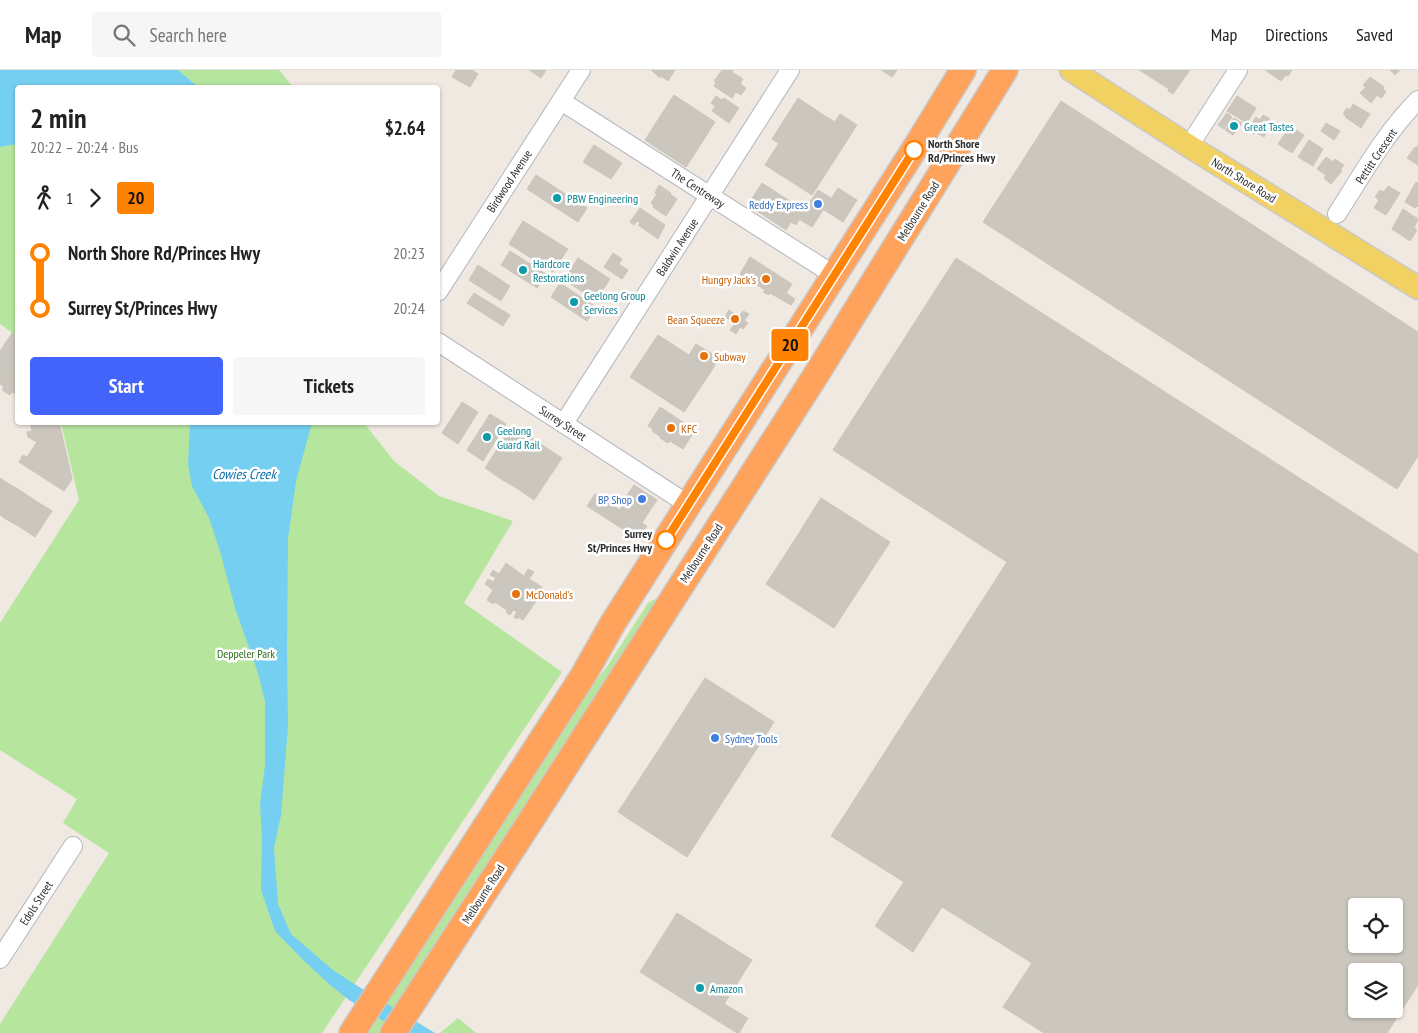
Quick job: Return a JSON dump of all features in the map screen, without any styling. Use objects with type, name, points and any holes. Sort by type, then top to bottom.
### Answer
[{"type":"highway","points":[[352,1033],[582,676],[613,623],[963,70]]},
{"type":"highway","name":"Melbourne Road","points":[[398,1024],[816,375],[1005,70]]},
{"type":"highway","points":[[582,676],[617,643],[643,602],[653,590],[670,583],[680,585]]},
{"type":"main road","points":[[927,129],[950,70]]},
{"type":"main road","name":"North Shore Road","points":[[1072,70],[1189,146],[1418,288]]},
{"type":"street","name":"Birdwood Avenue","points":[[440,289],[580,70]]},
{"type":"street","name":"Baldwin Avenue","points":[[564,423],[790,70]]},
{"type":"street","points":[[1189,146],[1238,70]]},
{"type":"street","name":"Pettitt Crescent","points":[[1338,214],[1399,121],[1418,100]]},
{"type":"street","name":"The Centreway","points":[[561,101],[834,275]]},
{"type":"street","name":"Surrey Street","points":[[440,343],[689,505]]},
{"type":"street","name":"Edols Street","points":[[0,959],[73,846]]},
{"type":"green space","points":[[0,70],[279,70],[291,85],[15,85],[15,335],[0,324]]},
{"type":"green space","name":"Deppeler Park","points":[[61,425],[366,425],[394,461],[439,496],[513,521],[464,603],[562,672],[322,1033],[0,1033],[0,1024],[109,853],[63,823],[77,799],[0,750],[0,623],[79,500]]},
{"type":"green space","points":[[665,593],[382,1033],[366,1033],[558,733],[608,665],[648,603]]},
{"type":"green space","points":[[458,1018],[476,1033],[440,1033]]},
{"type":"water","points":[[0,70],[178,70],[196,85],[15,85],[15,144],[0,147]]},
{"type":"water","name":"Cowies Creek","points":[[190,425],[311,425],[296,481],[288,539],[288,726],[281,815],[274,848],[278,904],[291,934],[333,970],[435,1033],[403,1033],[349,1000],[303,960],[275,931],[261,890],[262,837],[260,804],[265,765],[265,701],[257,670],[235,608],[220,551],[209,518],[192,486],[188,464]]},
{"type":"building","points":[[456,70],[472,70],[478,74],[470,87],[452,77]]},
{"type":"building","points":[[529,70],[546,70],[541,78]]},
{"type":"building","points":[[651,70],[675,70],[668,81],[661,76],[660,78]]},
{"type":"building","points":[[722,70],[733,70],[732,72],[743,79],[740,84],[746,88],[741,95],[736,92],[732,98],[714,86],[716,83],[714,81]]},
{"type":"building","points":[[881,70],[897,70],[892,77]]},
{"type":"building","points":[[1139,70],[1190,70],[1173,94],[1168,91],[1169,89]]},
{"type":"building","points":[[1265,70],[1292,70],[1281,81]]},
{"type":"building","points":[[1390,70],[1400,70],[1395,75]]},
{"type":"building","points":[[1370,77],[1384,87],[1383,89],[1386,92],[1381,98],[1377,95],[1371,103],[1360,93],[1366,87],[1363,85]]},
{"type":"building","points":[[674,95],[715,122],[701,144],[659,118]]},
{"type":"building","points":[[716,96],[722,100],[724,98],[739,108],[729,123],[712,111],[715,106],[711,103]]},
{"type":"building","points":[[1237,96],[1256,108],[1247,123],[1227,111]]},
{"type":"building","points":[[798,98],[825,116],[799,156],[772,139]]},
{"type":"building","points":[[1061,101],[1418,332],[1418,456],[1397,489],[983,222]]},
{"type":"building","points":[[1353,104],[1370,114],[1361,128],[1343,114],[1347,108],[1350,110]]},
{"type":"building","points":[[1227,113],[1232,117],[1224,129],[1218,125]]},
{"type":"building","points":[[840,114],[857,125],[812,195],[765,165],[779,143],[799,156],[825,116],[835,122]]},
{"type":"building","points":[[1263,115],[1270,119],[1266,124],[1270,126],[1264,137],[1248,130],[1256,117],[1260,120]]},
{"type":"building","points":[[659,118],[701,144],[686,167],[645,140]]},
{"type":"building","name":"Great Tastes","points":[[1234,118],[1242,123],[1233,135],[1225,130]]},
{"type":"building","points":[[1326,123],[1340,131],[1334,140],[1321,131]]},
{"type":"building","points":[[1290,126],[1304,135],[1292,153],[1278,144]]},
{"type":"building","points":[[1309,140],[1323,149],[1313,166],[1298,157]]},
{"type":"building","points":[[594,145],[622,163],[611,179],[583,162]]},
{"type":"building","points":[[1418,145],[1418,165],[1407,158]]},
{"type":"building","points":[[1326,157],[1333,162],[1335,159],[1344,165],[1340,170],[1342,171],[1331,184],[1324,178],[1326,175],[1317,169]]},
{"type":"building","name":"PBW Engineering","points":[[536,175],[587,208],[578,222],[527,189]]},
{"type":"building","points":[[1416,182],[1418,183],[1418,207],[1415,208],[1405,202]]},
{"type":"building","points":[[762,183],[805,211],[796,225],[791,222],[786,230],[748,205]]},
{"type":"building","points":[[659,185],[677,199],[666,216],[653,207],[654,205],[651,203],[657,194],[655,193]]},
{"type":"building","points":[[1388,186],[1400,193],[1386,215],[1374,208],[1379,200],[1375,197],[1380,190],[1384,192]]},
{"type":"building","points":[[838,188],[857,200],[843,222],[824,210]]},
{"type":"building","name":"Reddy Express","points":[[818,190],[831,198],[812,227],[799,219]]},
{"type":"building","points":[[640,208],[665,225],[658,239],[638,225],[640,223],[637,221],[634,225],[630,222]]},
{"type":"building","points":[[1403,209],[1418,219],[1414,228],[1417,230],[1410,241],[1392,229]]},
{"type":"building","points":[[523,221],[568,249],[553,272],[509,244]]},
{"type":"building","name":"Hardcore Restorations","points":[[510,251],[546,274],[537,288],[501,265]]},
{"type":"building","points":[[613,253],[622,259],[619,264],[628,270],[622,279],[604,267]]},
{"type":"building","name":"Hungry Jack's","points":[[750,257],[792,284],[786,293],[795,299],[791,305],[770,293],[769,295],[763,292],[765,290],[740,274]]},
{"type":"building","points":[[578,258],[610,279],[596,300],[564,280]]},
{"type":"building","points":[[956,258],[1418,554],[1418,985],[1403,1008],[1403,963],[1348,963],[1348,1018],[1397,1018],[1387,1033],[1044,1033],[1003,1007],[1032,963],[942,907],[913,952],[875,926],[904,882],[831,836],[1007,562],[833,450]]},
{"type":"building","points":[[478,265],[510,286],[501,301],[469,280]]},
{"type":"building","name":"Geelong Group Services","points":[[560,283],[596,307],[587,321],[551,297]]},
{"type":"building","points":[[474,293],[510,315],[503,326],[467,303]]},
{"type":"building","name":"Bean Squeeze","points":[[729,310],[748,323],[743,329],[725,317]]},
{"type":"building","points":[[743,311],[749,314],[744,321],[739,317]]},
{"type":"building","points":[[735,323],[740,327],[736,334],[730,330]]},
{"type":"building","points":[[12,333],[15,335],[15,370],[4,387],[0,384],[0,351]]},
{"type":"building","points":[[658,335],[712,370],[684,412],[630,377]]},
{"type":"building","name":"Subway","points":[[696,344],[719,358],[712,370],[689,355]]},
{"type":"building","points":[[15,370],[15,394],[12,392],[10,395],[2,390]]},
{"type":"building","points":[[462,402],[478,412],[458,444],[442,433]]},
{"type":"building","name":"KFC","points":[[660,407],[695,430],[683,449],[670,441],[668,443],[660,438],[648,426]]},
{"type":"building","name":"Geelong Guard Rail","points":[[490,414],[506,424],[483,461],[467,450]]},
{"type":"building","points":[[31,425],[60,425],[68,461],[28,437],[27,432],[32,431]]},
{"type":"building","points":[[512,426],[529,436],[501,479],[485,468]]},
{"type":"building","points":[[529,436],[545,447],[518,489],[501,479]]},
{"type":"building","points":[[37,442],[68,461],[72,479],[64,491],[19,462],[23,455],[27,457]]},
{"type":"building","points":[[545,447],[562,458],[534,500],[518,489]]},
{"type":"building","points":[[0,478],[6,482],[0,492]]},
{"type":"building","points":[[6,482],[21,491],[4,518],[0,515],[0,492]]},
{"type":"building","name":"BP Shop","points":[[634,485],[657,500],[649,512],[626,497]]},
{"type":"building","points":[[21,491],[36,501],[20,527],[4,518]]},
{"type":"building","points":[[595,494],[620,510],[627,498],[649,512],[642,523],[647,526],[638,539],[587,506]]},
{"type":"building","points":[[821,498],[890,542],[862,585],[794,541]]},
{"type":"building","points":[[36,501],[52,511],[35,537],[20,527]]},
{"type":"building","points":[[794,541],[862,585],[834,628],[766,584]]},
{"type":"building","name":"McDonald's","points":[[506,563],[524,576],[528,569],[534,572],[529,579],[542,587],[543,591],[523,620],[514,617],[517,612],[513,610],[510,615],[506,612],[507,610],[495,602],[493,604],[487,600],[493,590],[485,584],[488,579],[493,582],[496,578],[490,575],[493,570],[499,574]]},
{"type":"building","name":"Sydney Tools","points":[[705,678],[774,722],[725,798],[656,754]]},
{"type":"building","points":[[656,754],[725,798],[687,857],[618,812]]},
{"type":"building","name":"Amazon","points":[[677,913],[752,960],[724,1004],[748,1018],[739,1033],[640,972]]},
{"type":"bus line","name":"20","points":[[666,540],[914,150]]},
{"type":"place","name":"Great Tastes","points":[[1234,126]]},
{"type":"place","name":"North Shore Rd/Princes Hwy","points":[[914,150]]},
{"type":"place","name":"PBW Engineering","points":[[557,198]]},
{"type":"place","name":"Reddy Express","points":[[818,204]]},
{"type":"place","name":"Hardcore Restorations","points":[[523,270]]},
{"type":"place","name":"Hungry Jack's","points":[[766,279]]},
{"type":"place","name":"Geelong Group Services","points":[[574,302]]},
{"type":"place","name":"Bean Squeeze","points":[[735,319]]},
{"type":"place","name":"Subway","points":[[704,356]]},
{"type":"place","name":"KFC","points":[[671,428]]},
{"type":"place","name":"Geelong Guard Rail","points":[[487,437]]},
{"type":"place","name":"BP Shop","points":[[642,499]]},
{"type":"place","name":"Surrey St/Princes Hwy","points":[[666,540]]},
{"type":"place","name":"McDonald's","points":[[516,594]]},
{"type":"place","name":"Sydney Tools","points":[[715,738]]},
{"type":"place","name":"Amazon","points":[[700,988]]}]
